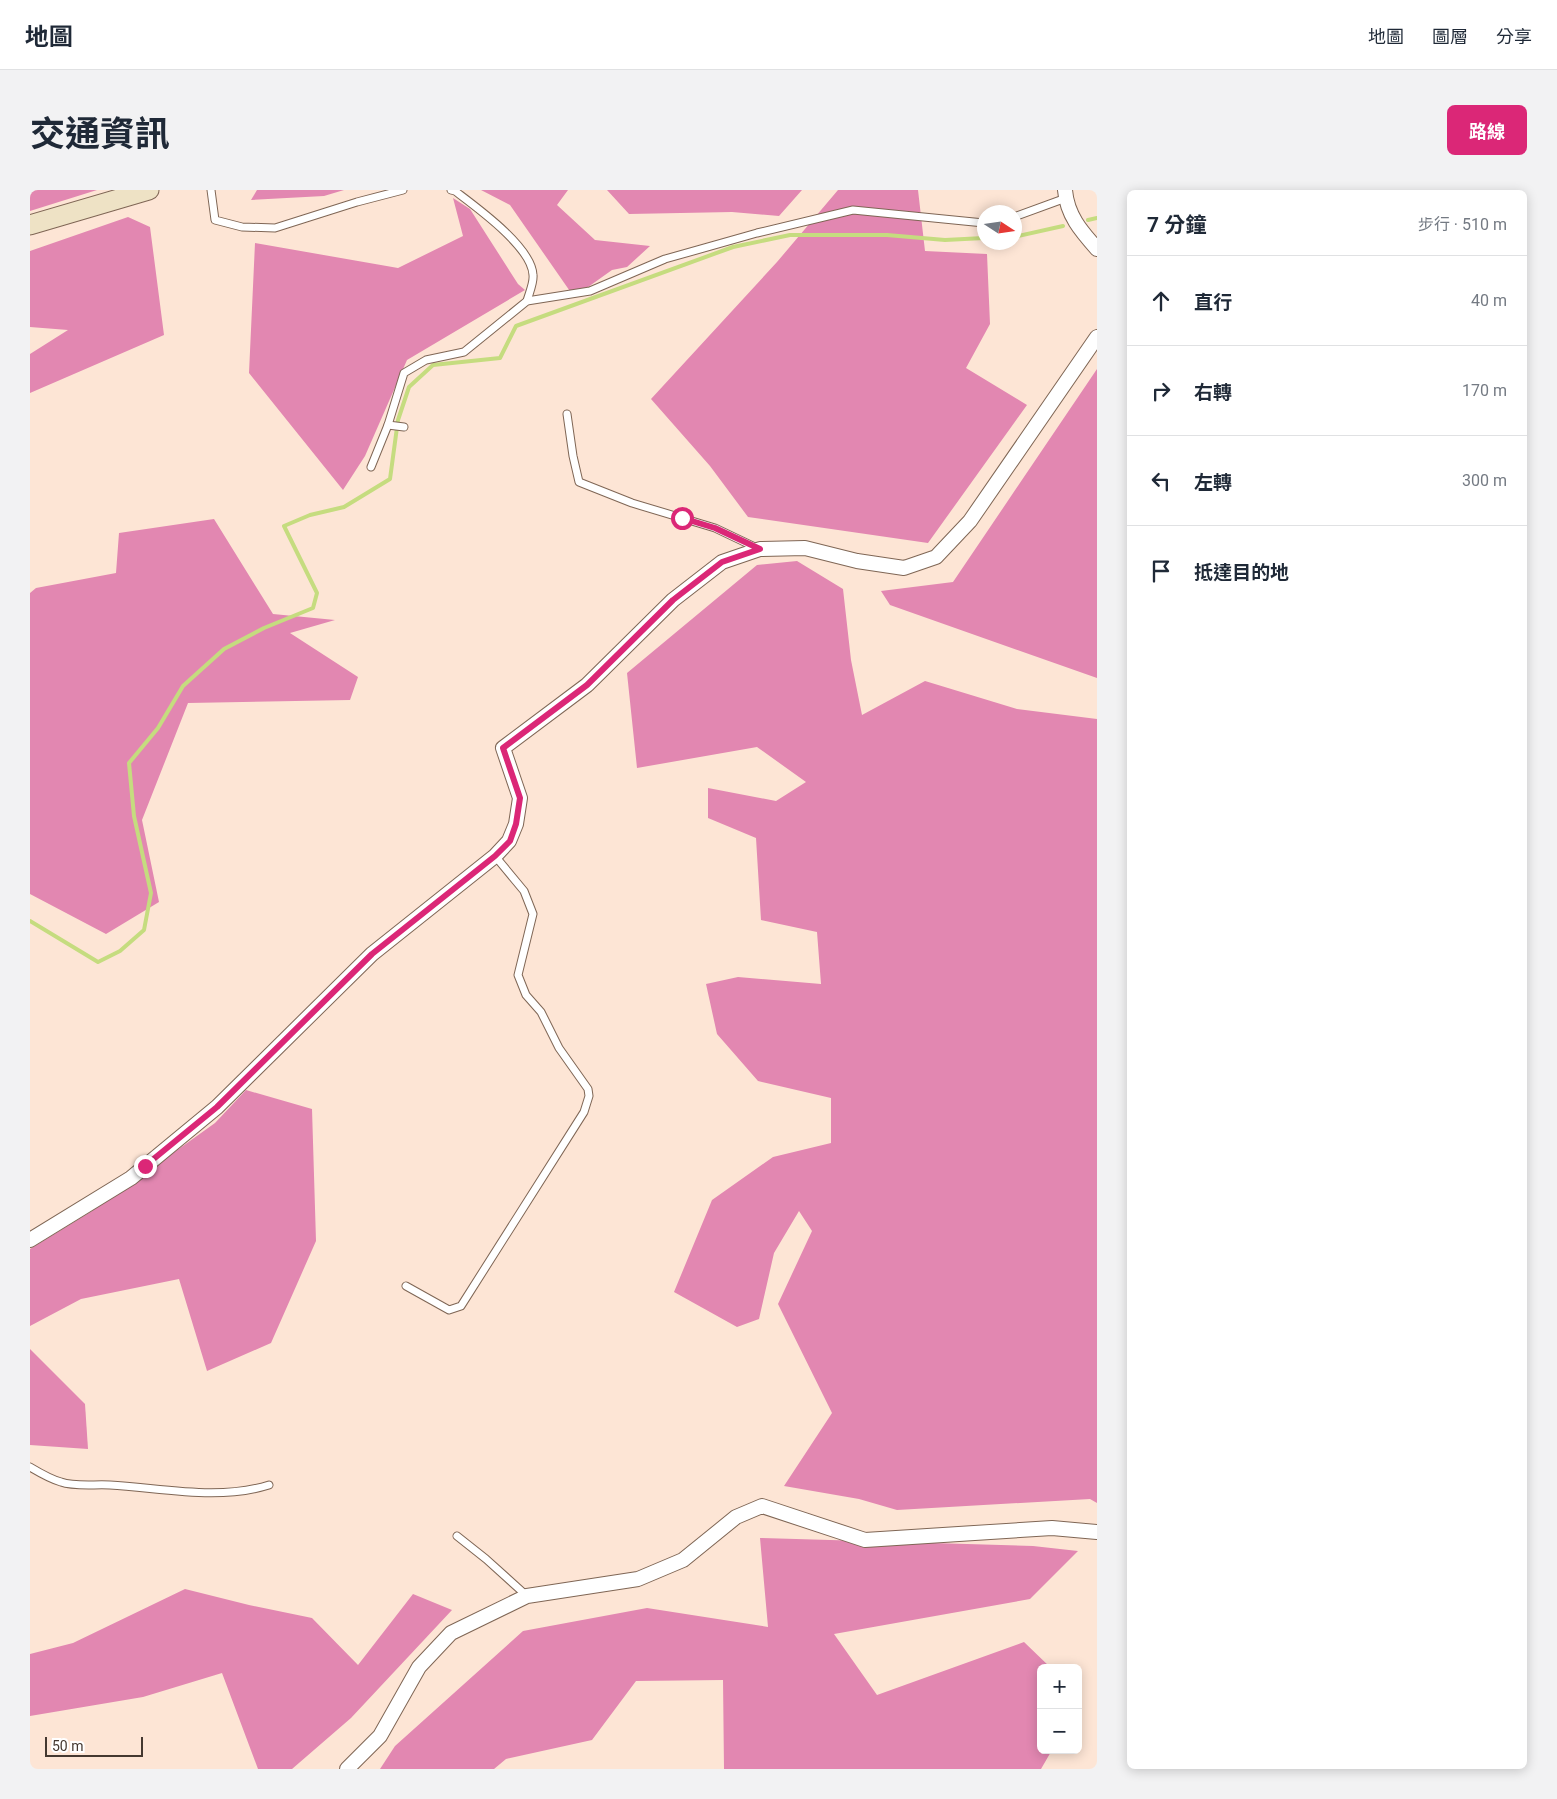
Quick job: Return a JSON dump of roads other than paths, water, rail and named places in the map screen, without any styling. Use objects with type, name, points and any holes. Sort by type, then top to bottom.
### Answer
[{"type":"street","points":[[30,225],[149,190]]},
{"type":"street","points":[[1066,194],[1073,220],[1097,249]]},
{"type":"street","points":[[30,1240],[138,1172],[217,1107],[372,954],[495,856],[510,841],[516,824],[520,798],[503,748],[587,685],[673,600],[722,562],[760,549],[805,548],[857,561],[904,568],[936,557],[970,521],[1097,337]]},
{"type":"street","points":[[346,1769],[380,1736],[418,1667],[451,1633],[527,1596],[638,1579],[683,1560],[736,1517],[762,1506],[865,1540],[1052,1528],[1097,1532]]},
{"type":"lane","points":[[211,190],[215,220],[242,227],[275,228],[357,202],[403,190]]},
{"type":"lane","points":[[451,190],[478,209],[519,245],[531,265],[534,276],[527,301]]},
{"type":"lane","points":[[1022,213],[1066,194]]},
{"type":"lane","points":[[371,467],[388,425],[404,373],[426,360],[464,352],[527,301],[590,291],[665,259],[757,233],[853,210],[977,222]]},
{"type":"lane","points":[[566,414],[572,456],[579,482],[632,503],[715,528],[760,549]]},
{"type":"lane","points":[[388,425],[404,428]]},
{"type":"lane","points":[[406,1286],[449,1310],[461,1306],[584,1112],[589,1096],[588,1089],[559,1048],[541,1012],[526,995],[518,975],[533,914],[524,891],[495,856]]},
{"type":"lane","points":[[30,1467],[45,1476],[63,1483],[193,1492],[251,1491],[269,1485]]},
{"type":"lane","points":[[457,1536],[527,1596]]},
{"type":"waterway","points":[[1088,220],[1097,218]]},
{"type":"waterway","points":[[1022,235],[1063,226]]},
{"type":"waterway","points":[[30,921],[98,962],[120,951],[144,930],[151,893],[134,816],[129,763],[158,728],[183,686],[224,649],[264,628],[313,608],[317,593],[284,526],[310,515],[344,507],[390,479],[398,420],[409,387],[433,365],[500,358],[516,326],[733,247],[790,235],[887,235],[945,240],[977,238]]}]
